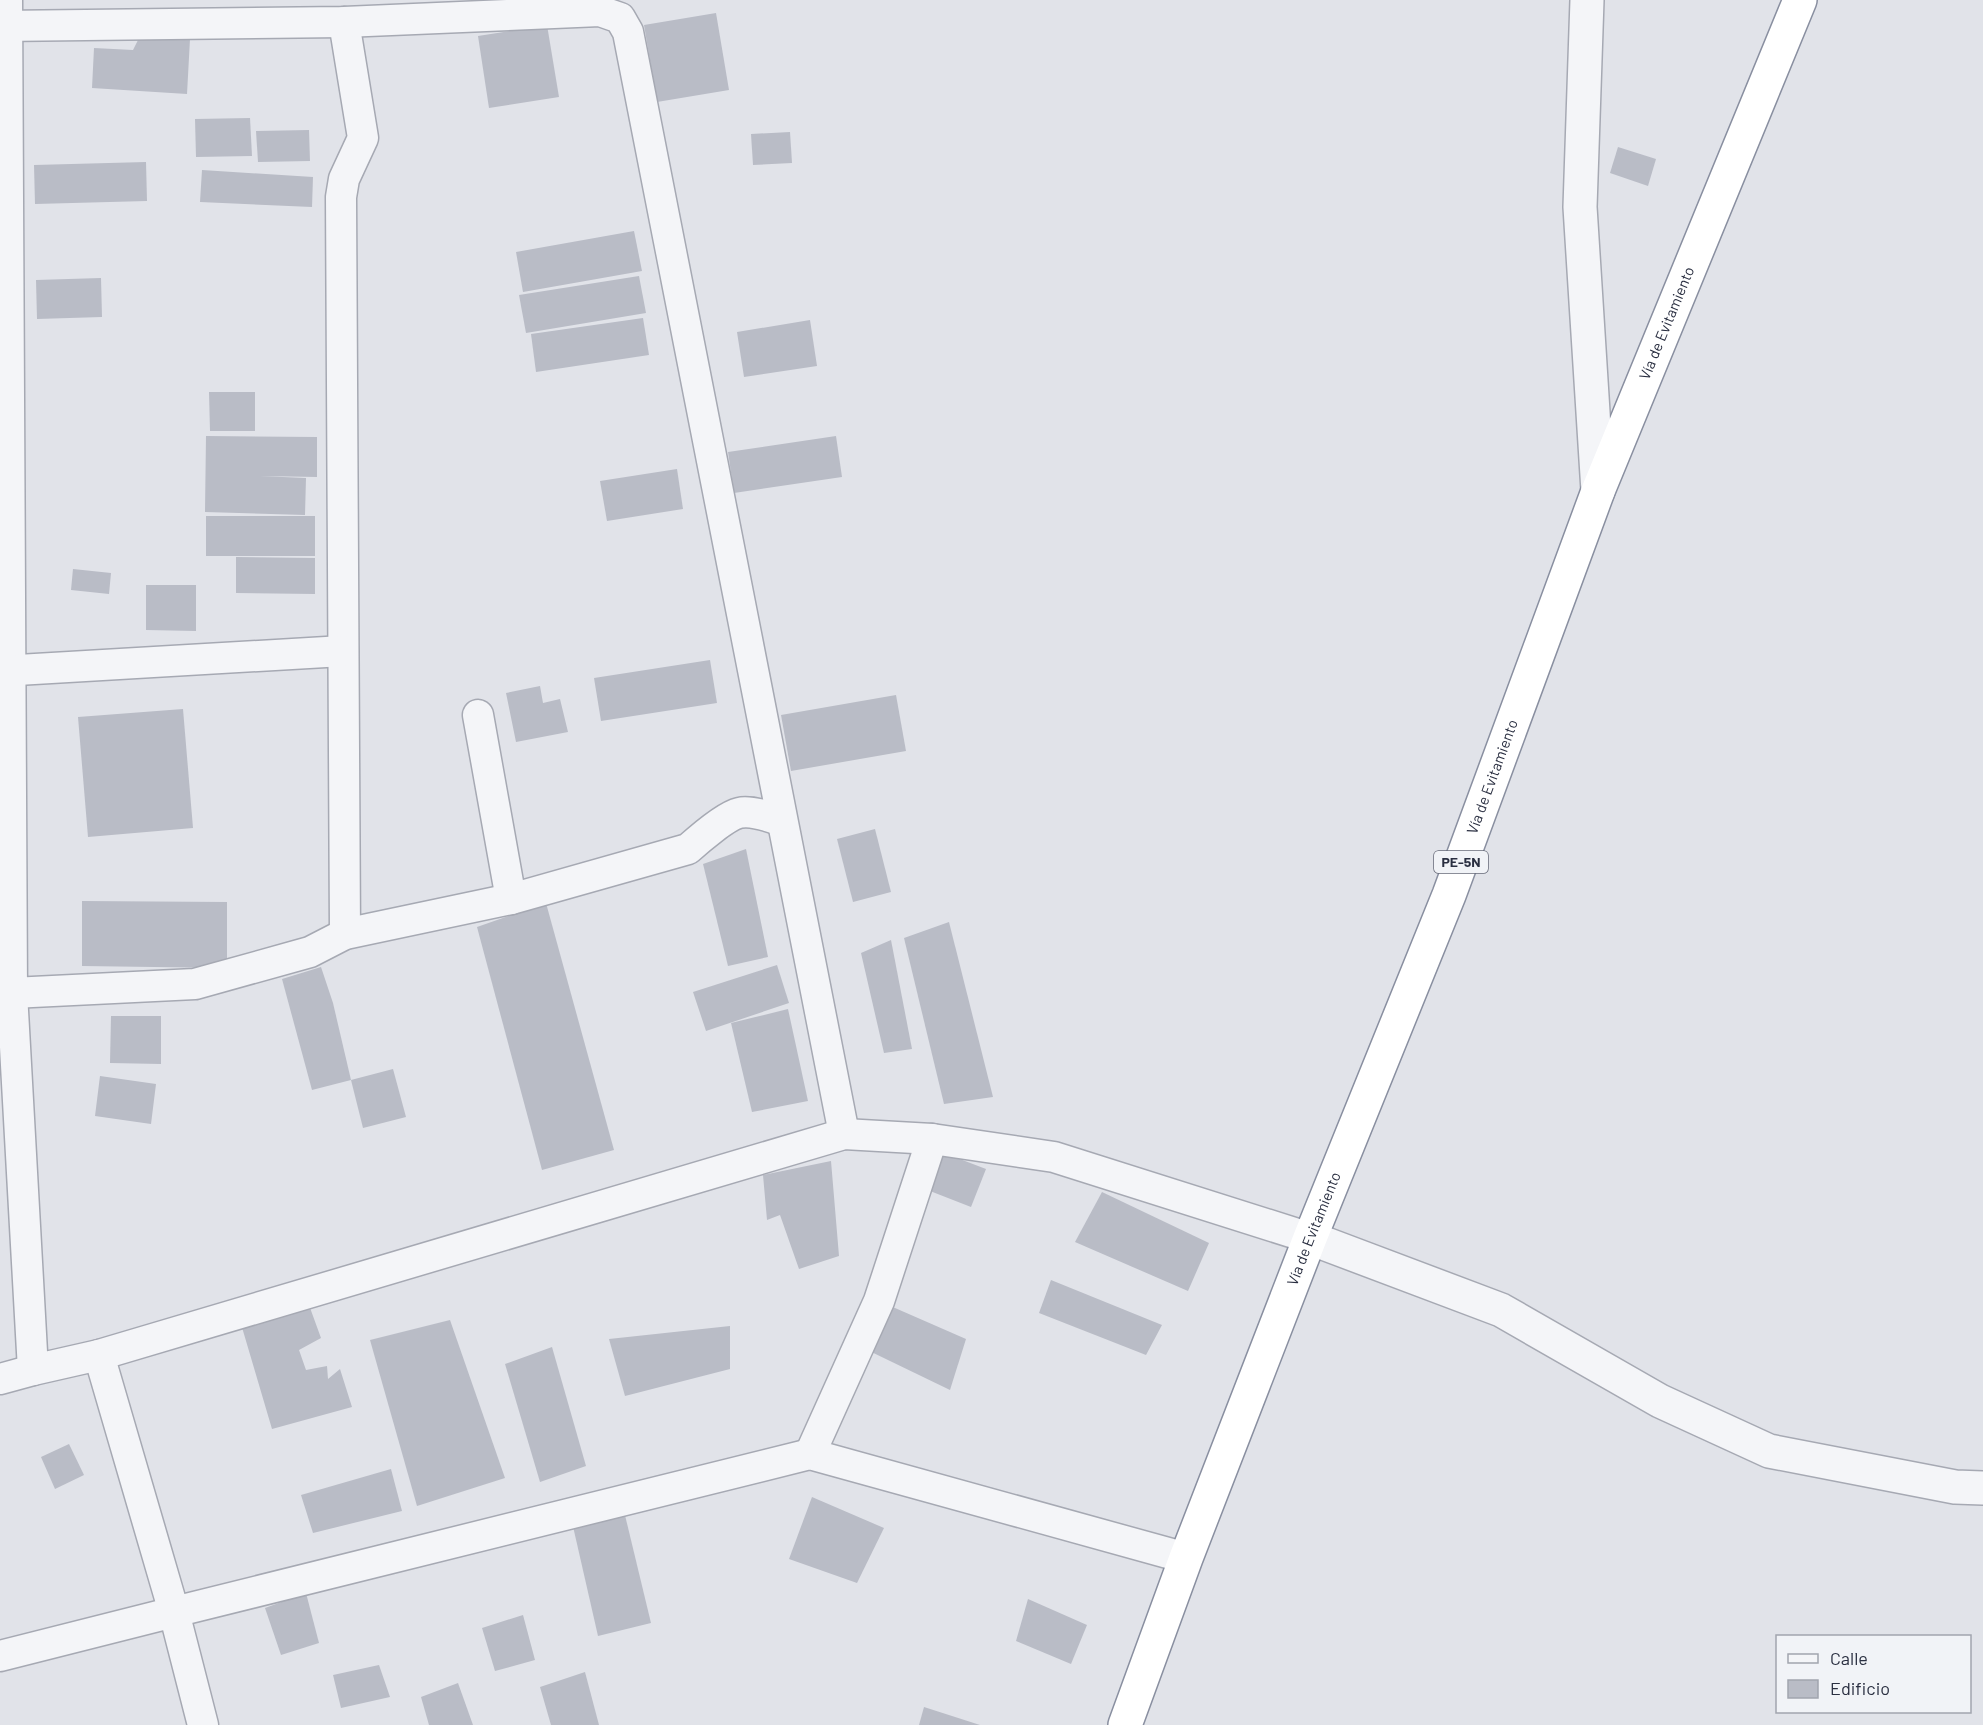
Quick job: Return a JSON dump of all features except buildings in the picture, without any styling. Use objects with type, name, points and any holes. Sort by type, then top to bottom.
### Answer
[{"type":"highway","name":"Vía de Evitamiento","points":[[1125,1725],[1186,1558],[1310,1238],[1449,895],[1598,491],[1800,0]]},
{"type":"street","points":[[1587,0],[1580,207],[1598,491]]},
{"type":"street","points":[[33,1370],[6,993],[5,18],[344,22],[600,11],[620,18],[628,32],[844,1134]]},
{"type":"street","points":[[344,22],[363,138],[344,179],[341,197],[345,934]]},
{"type":"street","points":[[5,671],[344,651]]},
{"type":"street","points":[[478,715],[511,899]]},
{"type":"street","points":[[6,993],[195,984],[310,952],[345,934],[511,899],[688,849],[708,831],[739,813],[766,816],[782,821]]},
{"type":"street","points":[[0,1379],[99,1355],[844,1134],[932,1139],[1054,1157],[1310,1238],[1501,1310],[1660,1401],[1769,1451],[1955,1487],[1983,1488]]},
{"type":"street","points":[[810,1454],[879,1301],[932,1139]]},
{"type":"street","points":[[99,1355],[174,1612],[203,1725]]},
{"type":"street","points":[[0,1656],[810,1454],[1186,1558]]}]
